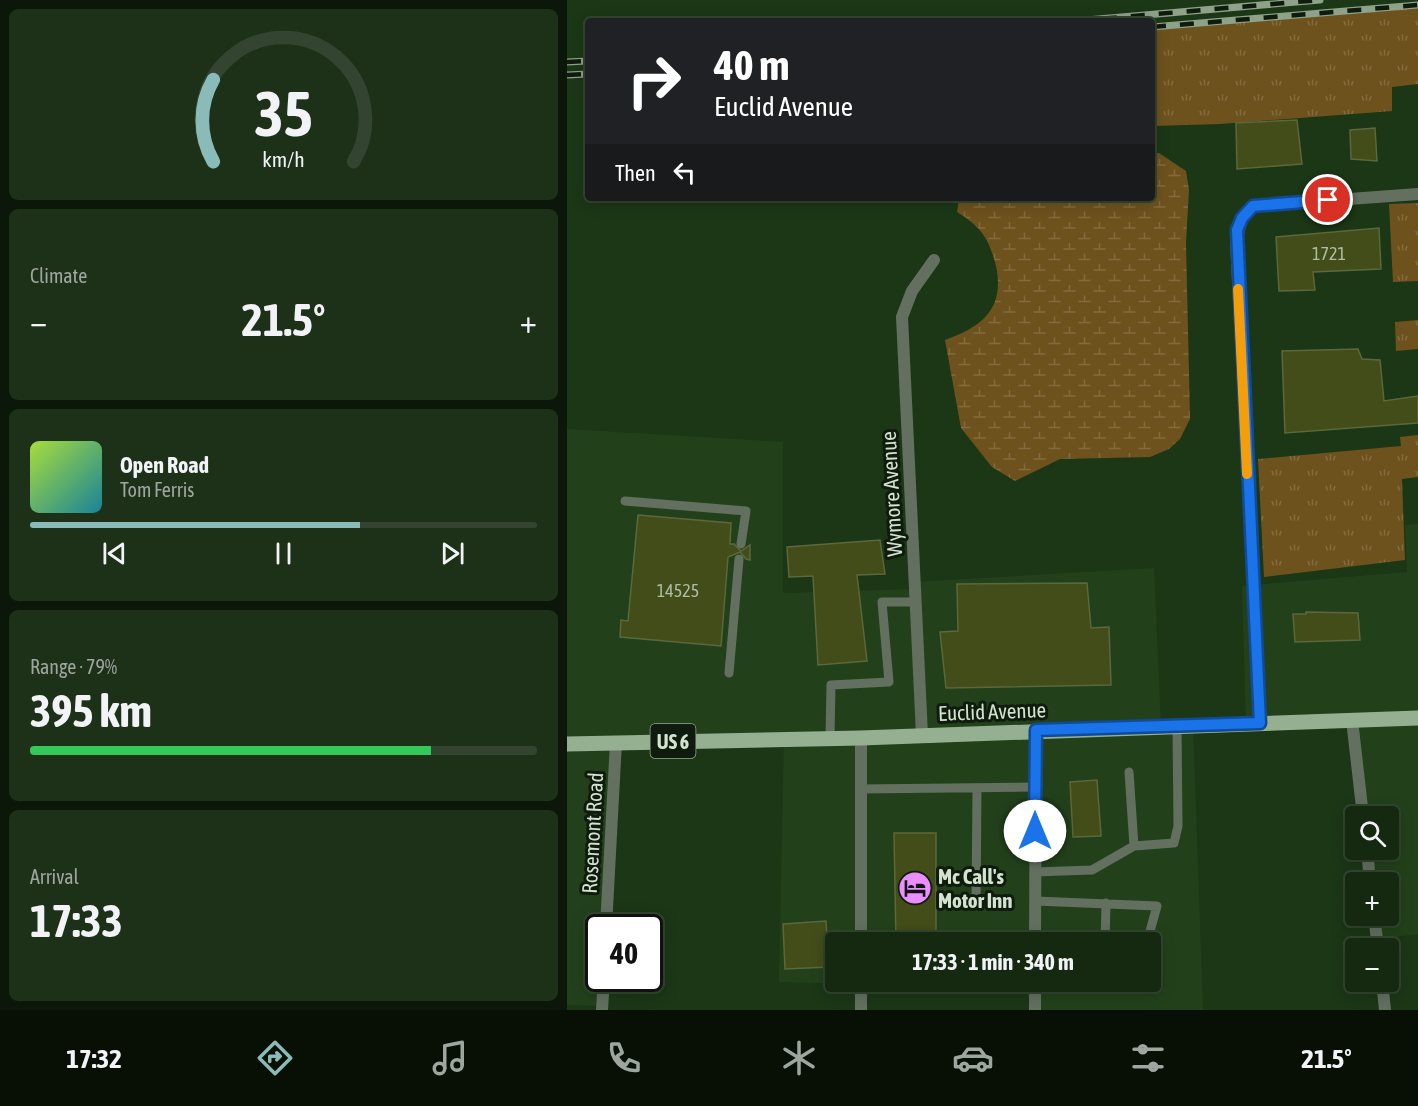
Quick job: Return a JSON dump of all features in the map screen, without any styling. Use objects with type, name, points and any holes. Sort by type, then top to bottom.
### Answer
[{"type":"main road","name":"Euclid Avenue","points":[[567,744],[861,738],[1418,718]]},
{"type":"street","points":[[1260,723],[1236,242],[1242,218],[1253,206],[1418,194]]},
{"type":"street","name":"Wymore Avenue","points":[[922,735],[902,317],[912,291],[934,260]]},
{"type":"street","points":[[1352,720],[1362,806]]},
{"type":"street","points":[[1035,932],[1036,730]]},
{"type":"street","points":[[861,738],[861,932]]},
{"type":"street","name":"Rosemont Road","points":[[607,914],[616,742]]},
{"type":"street","points":[[602,1010],[603,992]]},
{"type":"street","points":[[861,992],[861,1010]]},
{"type":"street","points":[[1035,992],[1035,1010]]},
{"type":"street","points":[[1383,992],[1385,1010]]},
{"type":"lane","points":[[625,501],[746,511],[741,544]]},
{"type":"lane","points":[[729,673],[739,559]]},
{"type":"lane","points":[[830,738],[831,685],[889,682],[882,602],[916,602]]},
{"type":"lane","points":[[1035,872],[1092,870],[1134,846],[1174,843],[1178,826],[1177,726]]},
{"type":"lane","points":[[1129,772],[1134,846]]},
{"type":"lane","points":[[977,788],[977,905]]},
{"type":"lane","points":[[861,789],[1035,788]]},
{"type":"lane","points":[[1035,901],[1157,906],[1150,932]]},
{"type":"lane","points":[[1105,932],[1106,903]]},
{"type":"shaded area","points":[[567,429],[783,442],[783,593],[915,589],[915,582],[1154,568],[1161,726],[1193,726],[1203,1010],[1035,1010],[1035,992],[1161,992],[1161,932],[825,932],[825,983],[779,982],[784,740],[616,742],[607,914],[585,914],[585,992],[600,992],[602,1006],[567,1005]]},
{"type":"shaded area","points":[[1418,524],[1418,934],[1377,938],[1375,926],[1399,926],[1399,872],[1369,872],[1368,860],[1399,860],[1399,806],[1362,806],[1352,720],[1246,724],[1242,586],[1407,572],[1405,525]]},
{"type":"green space","points":[[1418,5],[1418,84],[1392,87],[1392,111],[1220,124],[1155,126],[1155,27]]},
{"type":"green space","points":[[1155,153],[1159,153],[1186,171],[1189,190],[1186,242],[1190,419],[1180,439],[1169,449],[1150,457],[1060,459],[1015,481],[992,467],[961,428],[945,340],[970,329],[988,314],[997,294],[996,266],[983,234],[957,212],[959,201],[1155,201]]},
{"type":"green space","points":[[1418,203],[1418,281],[1393,282],[1389,204]]},
{"type":"green space","points":[[1418,320],[1418,349],[1396,351],[1395,322]]},
{"type":"green space","points":[[1418,435],[1418,477],[1402,479],[1405,560],[1264,577],[1258,459],[1401,446],[1400,437]]},
{"type":"building","points":[[1297,120],[1302,164],[1237,169],[1236,123]]},
{"type":"building","points":[[1375,128],[1377,161],[1351,159],[1350,130]]},
{"type":"building","points":[[1379,228],[1381,269],[1313,272],[1315,290],[1279,291],[1276,237]]},
{"type":"building","points":[[1358,349],[1362,359],[1380,360],[1384,401],[1418,396],[1418,423],[1285,433],[1282,351]]},
{"type":"building","points":[[638,515],[731,523],[730,544],[734,544],[741,551],[750,545],[750,560],[740,552],[728,557],[721,646],[620,637],[621,620],[628,621]]},
{"type":"building","points":[[880,540],[885,574],[857,575],[867,661],[818,665],[813,576],[789,577],[787,547]]},
{"type":"building","points":[[1087,583],[1091,628],[1109,627],[1111,685],[946,688],[940,632],[958,631],[957,584]]},
{"type":"building","points":[[1306,612],[1358,613],[1360,640],[1295,642],[1293,614],[1306,614]]},
{"type":"building","points":[[1097,780],[1101,836],[1073,837],[1070,782]]},
{"type":"building","name":"Mc Call's Motor Inn","points":[[894,833],[936,833],[936,932],[896,932]]},
{"type":"building","points":[[826,921],[825,967],[785,969],[783,924]]},
{"type":"railway","points":[[1110,18],[1320,0]]},
{"type":"railway","points":[[1155,27],[1418,5]]},
{"type":"railway","points":[[567,62],[585,61]]},
{"type":"railway","points":[[567,75],[585,74]]},
{"type":"slow traffic","points":[[1238,289],[1247,474]]},
{"type":"place","name":"Mc Call's Motor Inn","points":[[915,888]]},
{"type":"route","points":[[1035,831],[1036,730],[1260,723],[1237,230],[1242,218],[1253,206],[1328,200]]}]
